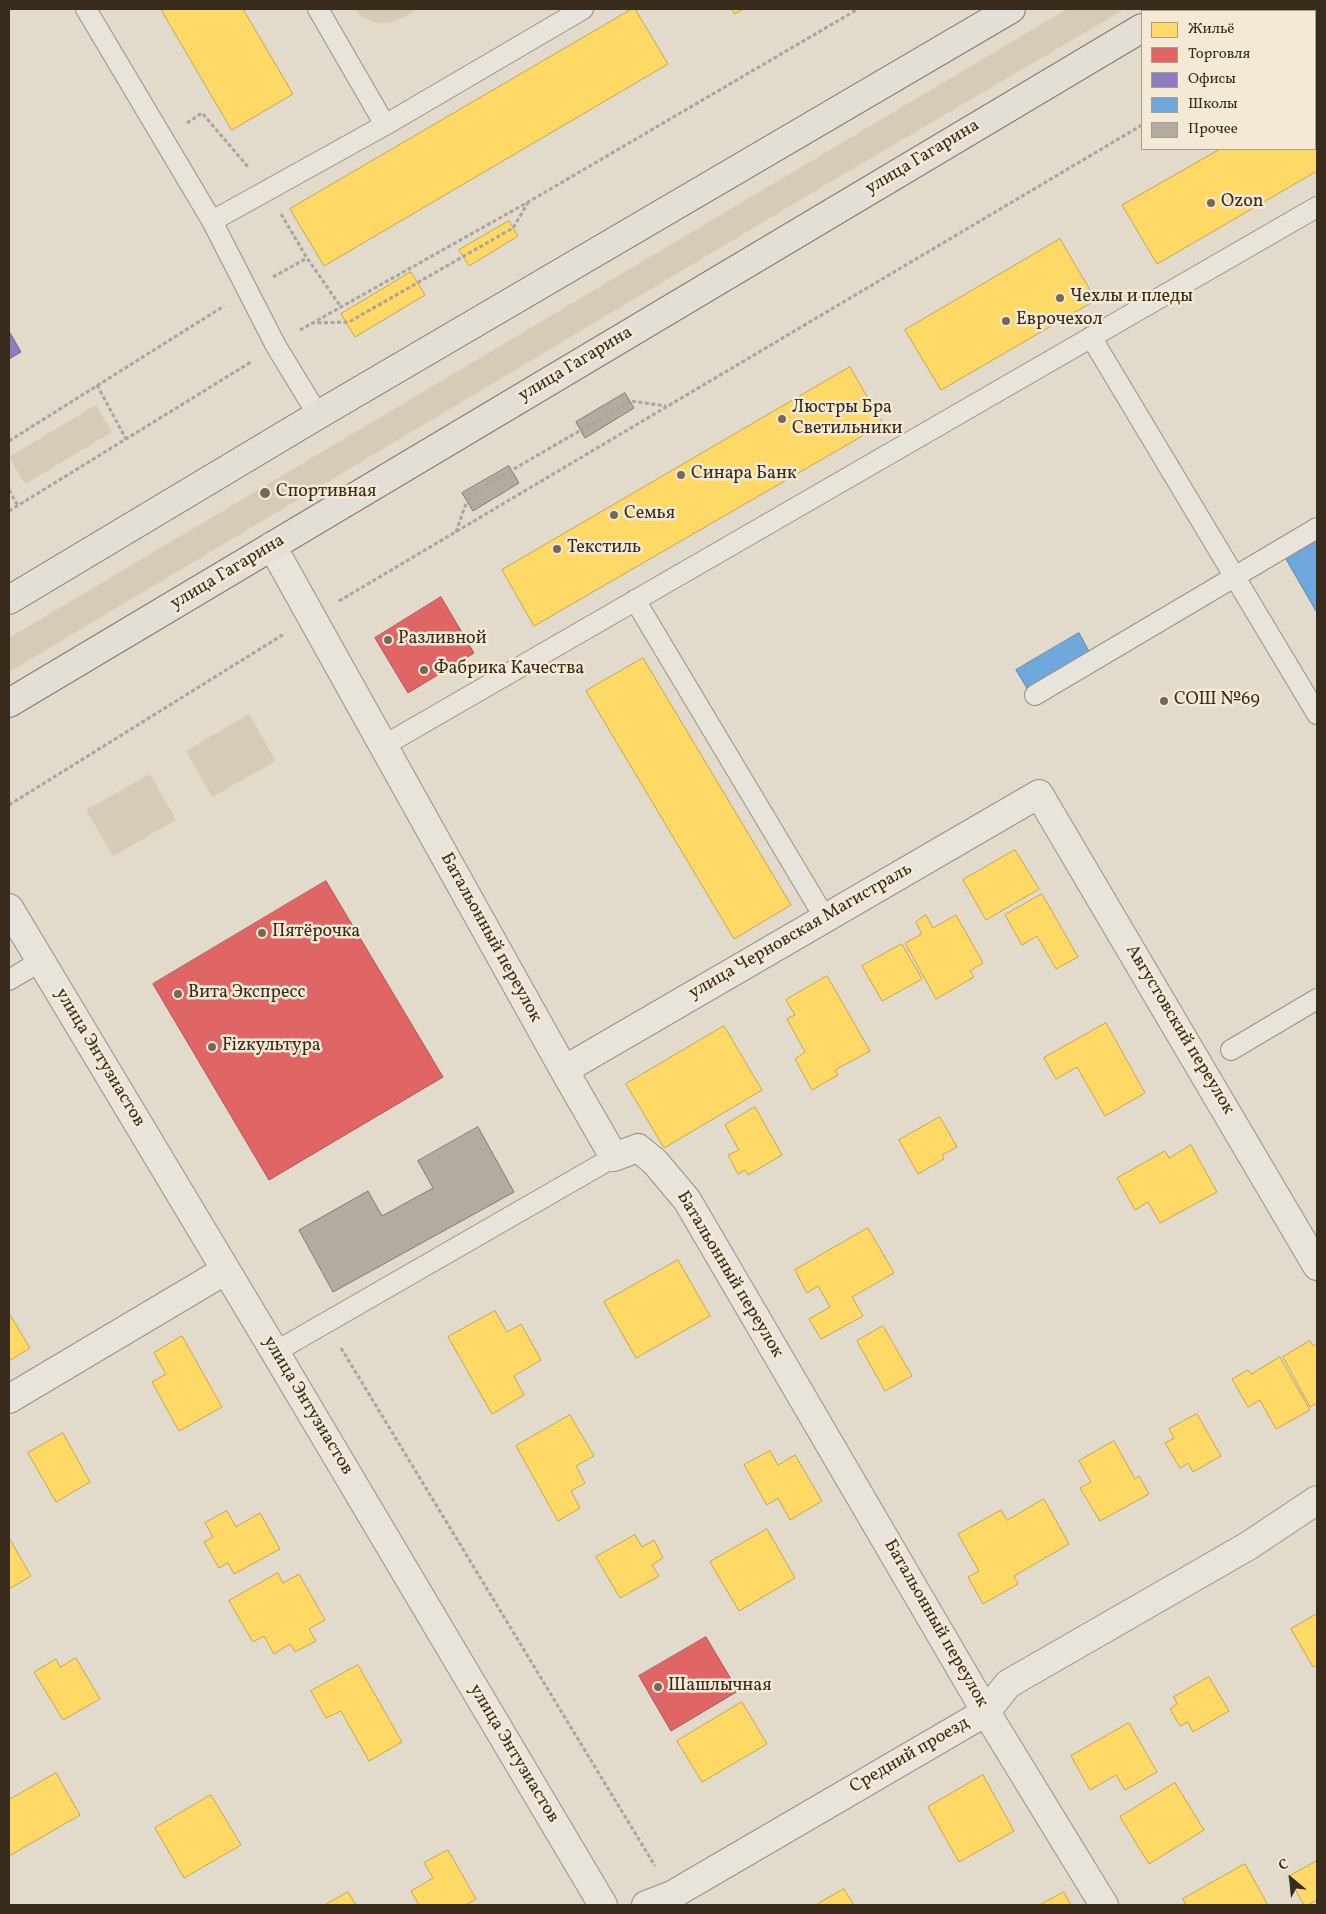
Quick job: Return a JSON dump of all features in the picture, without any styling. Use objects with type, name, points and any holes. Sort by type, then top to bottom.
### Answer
[{"type":"main road","points":[[9,600],[318,415],[1011,9]]},
{"type":"main road","name":"улица Гагарина","points":[[9,703],[1141,29]]},
{"type":"street","name":"Батальонный переулок","points":[[272,546],[382,746],[614,1157],[638,1148],[655,1162],[687,1200],[986,1712],[1104,1905]]},
{"type":"street","name":"улица Черновская Магистраль","points":[[564,1070],[1039,794]]},
{"type":"street","name":"Августовский переулок","points":[[1039,794],[1317,1266]]},
{"type":"street","name":"улица Энтузиастов","points":[[9,908],[276,1352],[603,1905]]},
{"type":"street","points":[[9,1399],[226,1270]]},
{"type":"street","name":"Средний проезд","points":[[646,1905],[672,1895],[986,1712],[1008,1684],[1248,1546],[1317,1500]]},
{"type":"lane","points":[[86,9],[212,220],[276,346],[318,415]]},
{"type":"lane","points":[[318,9],[385,125]]},
{"type":"lane","points":[[212,220],[385,125],[583,9]]},
{"type":"lane","points":[[382,746],[1317,207]]},
{"type":"lane","points":[[1091,337],[1317,714]]},
{"type":"lane","points":[[1035,695],[1317,528]]},
{"type":"lane","points":[[636,600],[825,918]]},
{"type":"lane","points":[[9,980],[41,961]]},
{"type":"lane","points":[[1231,1050],[1317,999]]},
{"type":"lane","points":[[276,1352],[614,1157]]},
{"type":"path","points":[[9,511],[310,323],[530,201],[858,9]]},
{"type":"path","points":[[9,805],[312,618],[1141,126]]},
{"type":"path","points":[[310,323],[349,322],[358,318],[513,228],[530,201]]},
{"type":"path","points":[[249,291],[307,258]]},
{"type":"path","points":[[9,441],[219,309]]},
{"type":"path","points":[[97,385],[126,439]]},
{"type":"path","points":[[456,532],[469,495],[631,401],[667,406]]},
{"type":"path","points":[[9,490],[18,506]]},
{"type":"path","points":[[326,1324],[672,1895]]},
{"type":"shaded area","points":[[355,9],[418,9],[393,22],[380,23],[365,18]]},
{"type":"shaded area","points":[[1067,9],[1125,9],[837,178],[9,672],[9,638]]},
{"type":"shaded area","points":[[96,405],[112,432],[25,484],[9,457]]},
{"type":"shaded area","points":[[249,714],[276,761],[212,797],[186,751]]},
{"type":"shaded area","points":[[150,774],[176,820],[113,856],[86,810]]},
{"type":"building: Жильё","points":[[161,9],[243,9],[293,94],[232,130]]},
{"type":"building: Жильё","points":[[632,9],[635,9],[668,64],[324,266],[290,209]]},
{"type":"building: Жильё","points":[[732,9],[743,9],[735,14]]},
{"type":"building: Жильё","points":[[1316,93],[1317,171],[1157,264],[1122,205],[1218,150],[1316,150]]},
{"type":"building: Жильё","points":[[509,221],[518,236],[469,266],[459,250]]},
{"type":"building: Жильё","points":[[1060,239],[1096,300],[941,390],[905,330]]},
{"type":"building: Жильё","points":[[411,272],[425,295],[355,337],[341,314]]},
{"type":"building: Жильё","points":[[850,367],[883,424],[534,626],[502,570]]},
{"type":"building: Жильё","points":[[643,658],[791,905],[734,939],[586,691]]},
{"type":"building: Жильё","points":[[1015,850],[1039,889],[986,920],[963,880]]},
{"type":"building: Жильё","points":[[1042,894],[1078,957],[1056,969],[1037,936],[1022,945],[1005,915]]},
{"type":"building: Жильё","points":[[926,915],[933,928],[956,915],[983,963],[970,971],[974,977],[936,999],[905,943],[922,934],[916,922]]},
{"type":"building: Жильё","points":[[902,944],[922,979],[882,1001],[862,966]]},
{"type":"building: Жильё","points":[[827,976],[870,1051],[835,1070],[838,1075],[812,1090],[795,1059],[805,1052],[787,1019],[795,1015],[786,1000]]},
{"type":"building: Жильё","points":[[1106,1023],[1145,1093],[1105,1116],[1077,1067],[1056,1079],[1044,1058]]},
{"type":"building: Жильё","points":[[724,1026],[762,1090],[664,1148],[626,1084]]},
{"type":"building: Жильё","points":[[755,1107],[782,1155],[748,1175],[745,1170],[738,1174],[728,1155],[739,1150],[725,1125]]},
{"type":"building: Жильё","points":[[940,1117],[957,1147],[942,1155],[944,1159],[918,1174],[899,1140]]},
{"type":"building: Жильё","points":[[1191,1145],[1217,1192],[1160,1223],[1148,1202],[1135,1210],[1117,1178],[1165,1151],[1169,1158]]},
{"type":"building: Жильё","points":[[868,1228],[894,1273],[852,1297],[863,1316],[821,1339],[809,1319],[830,1307],[818,1286],[807,1293],[795,1270]]},
{"type":"building: Жильё","points":[[678,1260],[710,1316],[636,1358],[604,1302]]},
{"type":"building: Жильё","points":[[495,1311],[507,1332],[521,1324],[541,1360],[514,1376],[524,1395],[492,1414],[448,1337]]},
{"type":"building: Жильё","points":[[9,1313],[30,1348],[9,1361]]},
{"type":"building: Жильё","points":[[883,1326],[912,1376],[885,1391],[857,1341]]},
{"type":"building: Жильё","points":[[182,1336],[222,1407],[179,1431],[152,1382],[166,1374],[154,1353]]},
{"type":"building: Жильё","points":[[1310,1341],[1313,1346],[1317,1344],[1317,1403],[1310,1407],[1283,1357]]},
{"type":"building: Жильё","points":[[1280,1357],[1310,1410],[1276,1429],[1260,1400],[1248,1407],[1232,1379],[1248,1370],[1251,1374]]},
{"type":"building: Жильё","points":[[1197,1414],[1221,1456],[1193,1472],[1188,1463],[1180,1468],[1165,1443],[1174,1438],[1169,1429]]},
{"type":"building: Жильё","points":[[570,1415],[594,1456],[576,1466],[585,1483],[571,1491],[580,1508],[558,1521],[516,1446]]},
{"type":"building: Жильё","points":[[63,1433],[90,1482],[56,1502],[28,1453]]},
{"type":"building: Жильё","points":[[1114,1441],[1135,1479],[1139,1476],[1149,1494],[1100,1521],[1080,1488],[1091,1482],[1079,1461]]},
{"type":"building: Жильё","points":[[770,1451],[778,1465],[795,1455],[822,1501],[790,1520],[778,1498],[767,1505],[744,1465]]},
{"type":"building: Жильё","points":[[1044,1499],[1069,1544],[1014,1576],[1018,1584],[983,1604],[968,1577],[979,1571],[958,1534],[1001,1510],[1007,1520]]},
{"type":"building: Жильё","points":[[227,1511],[236,1527],[260,1513],[280,1549],[234,1574],[228,1563],[219,1568],[204,1542],[213,1537],[205,1523]]},
{"type":"building: Жильё","points":[[767,1529],[795,1578],[739,1611],[710,1562]]},
{"type":"building: Жильё","points":[[635,1535],[642,1547],[654,1540],[663,1558],[652,1565],[659,1576],[620,1598],[596,1557]]},
{"type":"building: Жильё","points":[[9,1538],[31,1576],[9,1589]]},
{"type":"building: Жильё","points":[[278,1573],[283,1583],[299,1574],[325,1620],[309,1629],[316,1641],[295,1652],[290,1644],[274,1654],[264,1636],[253,1642],[229,1601]]},
{"type":"building: Жильё","points":[[1317,1614],[1317,1665],[1313,1667],[1291,1629]]},
{"type":"building: Жильё","points":[[76,1658],[100,1699],[63,1720],[34,1672],[56,1659],[60,1667]]},
{"type":"building: Жильё","points":[[358,1665],[402,1742],[369,1761],[341,1711],[326,1718],[311,1691]]},
{"type":"building: Жильё","points":[[1209,1677],[1229,1711],[1193,1732],[1188,1722],[1180,1726],[1170,1709],[1177,1704],[1174,1697]]},
{"type":"building: Жильё","points":[[742,1702],[767,1744],[702,1782],[677,1741]]},
{"type":"building: Жильё","points":[[1129,1723],[1157,1772],[1125,1790],[1116,1775],[1090,1790],[1071,1756]]},
{"type":"building: Жильё","points":[[56,1773],[80,1815],[9,1856],[9,1800]]},
{"type":"building: Жильё","points":[[983,1775],[1014,1831],[959,1862],[928,1807]]},
{"type":"building: Жильё","points":[[1175,1783],[1204,1830],[1149,1864],[1120,1817]]},
{"type":"building: Жильё","points":[[211,1795],[241,1845],[184,1878],[155,1828]]},
{"type":"building: Жильё","points":[[448,1850],[476,1899],[466,1905],[419,1905],[411,1891],[433,1878],[424,1863]]},
{"type":"building: Жильё","points":[[1317,1861],[1317,1900],[1304,1905],[1288,1877]]},
{"type":"building: Жильё","points":[[1245,1864],[1268,1905],[1186,1905],[1183,1899]]},
{"type":"building: Жильё","points":[[844,1889],[854,1905],[816,1905],[819,1903]]},
{"type":"building: Жильё","points":[[348,1892],[356,1905],[325,1905]]},
{"type":"building: Жильё","points":[[1064,1892],[1071,1905],[1040,1905]]},
{"type":"building: Торговля","points":[[441,597],[474,653],[408,693],[375,638]]},
{"type":"building: Торговля","points":[[326,881],[443,1077],[269,1180],[153,984]]},
{"type":"building: Торговля","points":[[706,1637],[738,1691],[671,1731],[639,1676]]},
{"type":"building: Офисы","points":[[9,331],[21,352],[9,359]]},
{"type":"building: Школы","points":[[1317,541],[1317,610],[1316,611],[1286,559]]},
{"type":"building: Школы","points":[[1079,633],[1092,657],[1030,693],[1016,670]]},
{"type":"building: Прочее","points":[[625,393],[634,408],[585,438],[576,422]]},
{"type":"building: Прочее","points":[[509,466],[519,483],[473,511],[462,493]]},
{"type":"building: Прочее","points":[[478,1127],[514,1192],[333,1292],[299,1230],[368,1191],[382,1216],[433,1188],[418,1161]]},
{"type":"place","name":"Ozon","points":[[1211,203]]},
{"type":"place","name":"Чехлы и пледы","points":[[1060,298]]},
{"type":"place","name":"Еврочехол","points":[[1006,321]]},
{"type":"place","name":"Люстры Бра Светильники","points":[[782,419]]},
{"type":"place","name":"Синара Банк","points":[[681,475]]},
{"type":"place","name":"Спортивная","points":[[265,493]]},
{"type":"place","name":"Семья","points":[[614,515]]},
{"type":"place","name":"Текстиль","points":[[557,549]]},
{"type":"place","name":"Разливной","points":[[388,640]]},
{"type":"place","name":"Фабрика Качества","points":[[424,670]]},
{"type":"place","name":"СОШ №69","points":[[1164,701]]},
{"type":"place","name":"Пятёрочка","points":[[262,933]]},
{"type":"place","name":"Вита Экспресс","points":[[178,994]]},
{"type":"place","name":"Fizкультура","points":[[212,1047]]},
{"type":"place","name":"Шашлычная","points":[[658,1687]]}]
